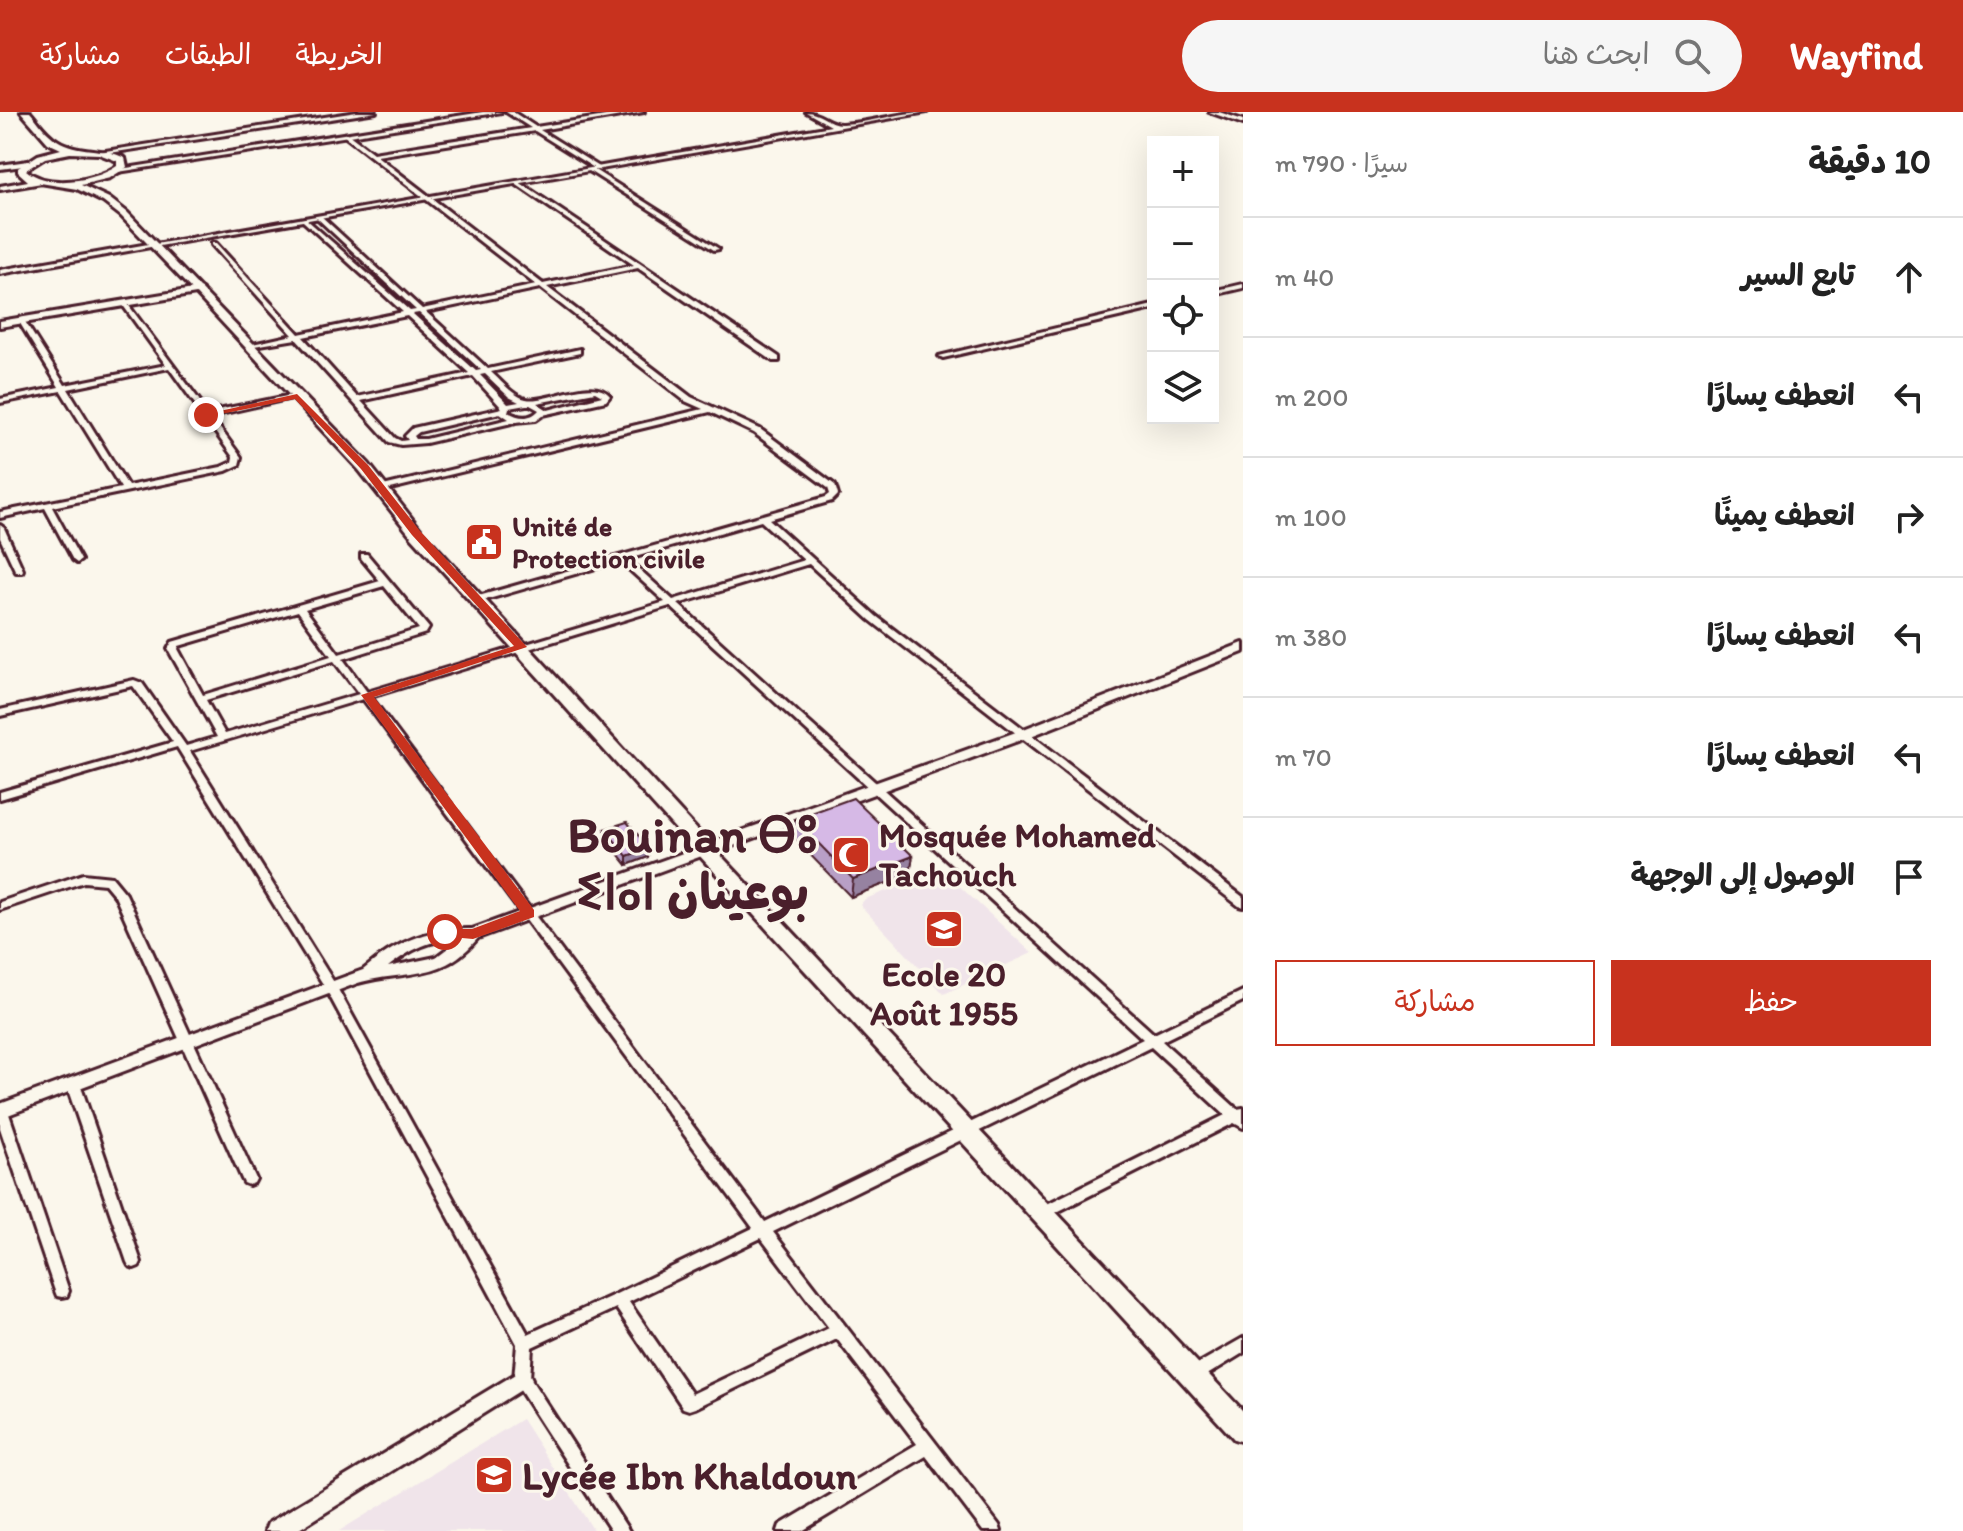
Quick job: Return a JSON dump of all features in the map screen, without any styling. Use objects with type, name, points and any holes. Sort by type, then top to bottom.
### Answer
[{"type":"main road","points":[[25,112],[51,141],[79,151]]},
{"type":"main road","points":[[41,157],[79,151],[103,152],[372,112]]},
{"type":"main road","points":[[53,183],[82,181],[113,173],[498,112]]},
{"type":"main road","points":[[0,167],[28,163],[41,157],[51,151],[51,141]]},
{"type":"main road","points":[[98,194],[95,185],[123,163],[103,152]]},
{"type":"main road","points":[[28,163],[22,174],[39,181],[79,187],[98,194],[124,214],[199,291],[382,489],[416,533],[705,850],[1243,1430]]},
{"type":"main road","points":[[0,188],[39,181]]},
{"type":"main road","points":[[705,850],[1021,735],[1243,647]]},
{"type":"street","points":[[509,112],[716,249]]},
{"type":"street","points":[[372,155],[641,112]]},
{"type":"street","points":[[809,112],[838,127]]},
{"type":"street","points":[[829,112],[854,124]]},
{"type":"street","points":[[0,272],[924,112]]},
{"type":"street","points":[[1212,112],[1243,121]]},
{"type":"street","points":[[1220,112],[1243,121]]},
{"type":"street","points":[[346,135],[680,393],[708,410],[757,431],[835,492],[829,499],[478,599]]},
{"type":"street","points":[[517,183],[776,359]]},
{"type":"street","points":[[319,217],[512,395],[542,407],[543,413]]},
{"type":"street","points":[[305,220],[474,373],[505,409],[506,416],[517,420]]},
{"type":"street","points":[[214,244],[392,440],[401,443],[426,441],[536,418],[543,413],[606,396],[601,391],[590,390],[530,403],[416,430],[409,436],[414,441]]},
{"type":"street","points":[[343,255],[356,253]]},
{"type":"street","points":[[250,346],[639,266]]},
{"type":"street","points":[[1219,292],[1243,286]]},
{"type":"street","points":[[0,324],[199,291]]},
{"type":"street","points":[[0,515],[233,465],[237,457],[125,304]]},
{"type":"street","points":[[943,356],[1147,308]]},
{"type":"street","points":[[21,320],[126,489]]},
{"type":"street","points":[[356,400],[577,351]]},
{"type":"street","points":[[0,401],[170,366]]},
{"type":"street","points":[[206,415],[297,396]]},
{"type":"street","points":[[382,489],[708,410]]},
{"type":"street","points":[[47,505],[77,560]]},
{"type":"street","points":[[763,518],[873,618],[1243,903]]},
{"type":"street","points":[[0,528],[19,570]]},
{"type":"street","points":[[200,699],[423,631],[424,628],[364,556]]},
{"type":"street","points":[[622,558],[872,788],[1241,1117],[1042,1213]]},
{"type":"street","points":[[0,796],[182,747],[223,739],[811,561]]},
{"type":"street","points":[[223,739],[173,649],[175,644],[385,583]]},
{"type":"street","points":[[300,608],[763,1230],[993,1531]]},
{"type":"street","points":[[0,713],[134,683],[139,685],[182,747],[331,987],[525,1343],[522,1379],[621,1531]]},
{"type":"street","points":[[369,974],[416,940],[445,932],[473,934],[705,850]]},
{"type":"street","points":[[0,906],[83,878],[108,880],[120,894],[249,1179]]},
{"type":"street","points":[[1228,892],[1243,886]]},
{"type":"street","points":[[62,1291],[1,1111],[369,974],[436,965],[460,952],[473,934]]},
{"type":"street","points":[[525,1343],[1243,996]]},
{"type":"street","points":[[73,1084],[134,1262]]},
{"type":"street","points":[[619,1300],[689,1403],[839,1331]]},
{"type":"street","points":[[1193,1375],[1243,1345]]},
{"type":"street","points":[[276,1531],[522,1379]]},
{"type":"street","points":[[786,1531],[928,1446]]},
{"type":"shaded area","name":"Ecole 20 Août 1955","points":[[942,870],[1032,953],[944,994],[860,905],[865,899]]},
{"type":"shaded area","name":"Lycée Ibn Khaldoun","points":[[522,1419],[594,1531],[339,1531]]},
{"type":"building","points":[[853,798],[913,856],[853,879],[795,819]]},
{"type":"building","points":[[627,822],[649,848],[627,856],[605,829]]},
{"type":"place","name":"Unité de Protection civile","points":[[484,542]]},
{"type":"place","name":"Mosquée Mohamed Tachouch","points":[[851,855]]},
{"type":"place","name":"Ecole 20 Août 1955","points":[[944,929]]},
{"type":"place","name":"Lycée Ibn Khaldoun","points":[[494,1475]]},
{"type":"district","name":"Bouinan ⴱⵓ ⵉⵏⴰⵏ بوعينان","points":[[693,863]]},
{"type":"route","points":[[206,415],[297,396],[364,467],[416,533],[521,647],[367,695],[529,913],[473,934],[445,932]]}]
